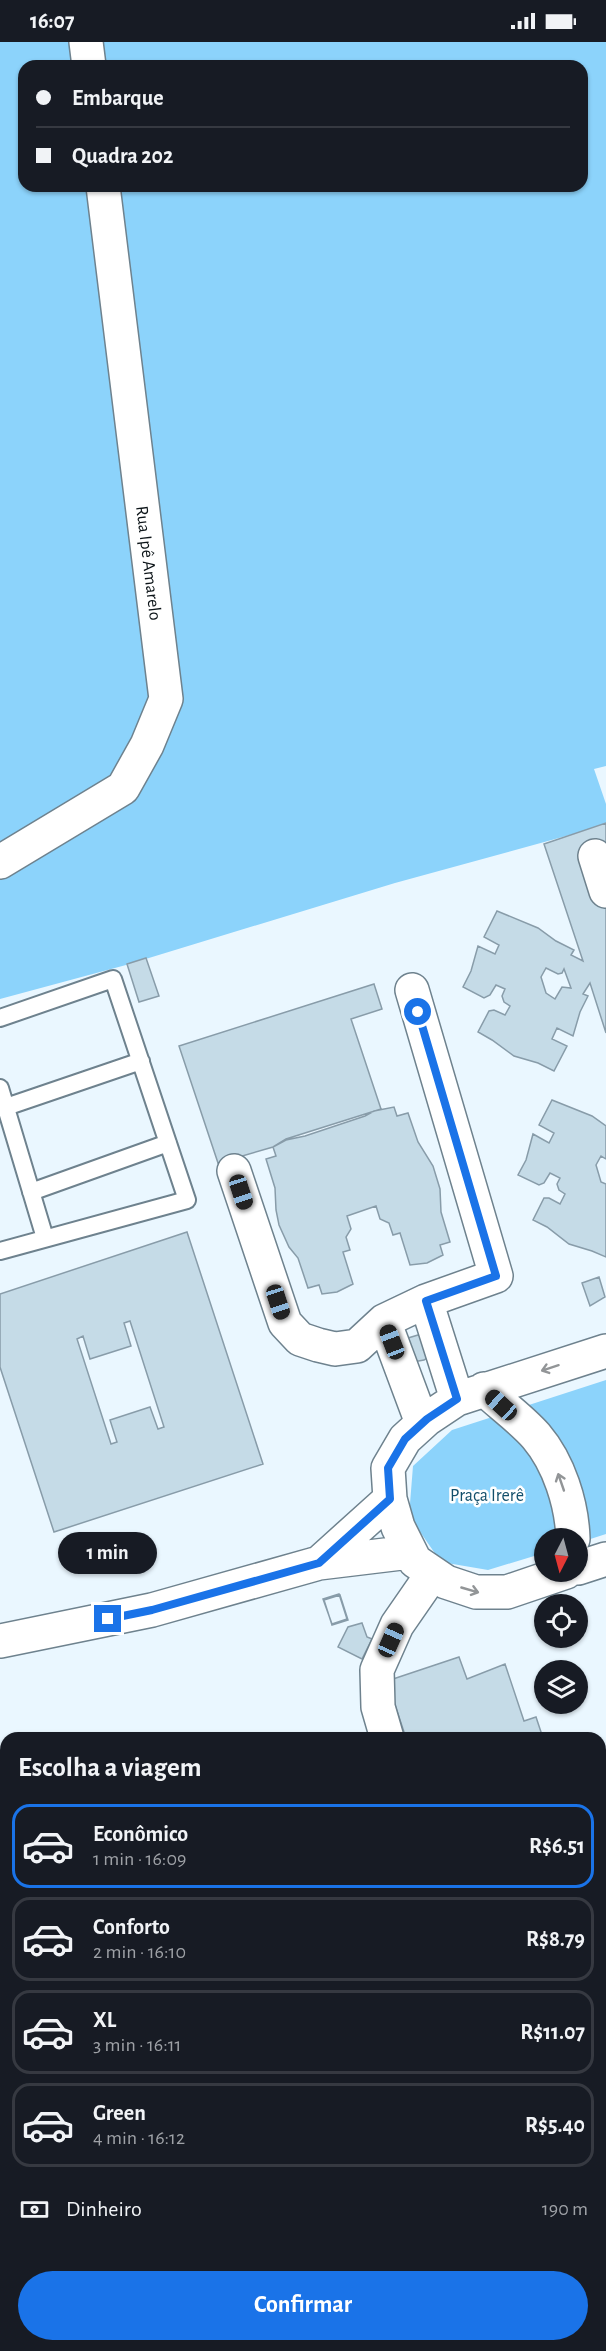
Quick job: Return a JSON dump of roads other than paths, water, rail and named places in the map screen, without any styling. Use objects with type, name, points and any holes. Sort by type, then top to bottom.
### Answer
[{"type":"street","points":[[86,42],[88,60]]},
{"type":"street","name":"Rua Ipê Amarelo","points":[[0,862],[123,788],[147,745],[166,699],[104,192]]},
{"type":"street","points":[[595,856],[606,891]]},
{"type":"street","points":[[234,1171],[285,1323],[300,1339],[335,1349],[357,1346],[384,1322],[426,1301],[496,1276],[411,990]]},
{"type":"street","points":[[426,1301],[470,1394],[536,1436],[555,1464],[570,1514],[572,1528]]},
{"type":"street","points":[[384,1322],[422,1423]]},
{"type":"street","points":[[536,1582],[507,1592],[476,1592],[446,1582],[422,1563],[398,1527],[390,1499],[388,1468],[405,1439],[422,1423],[470,1394],[606,1351]]},
{"type":"street","points":[[319,1563],[390,1499]]},
{"type":"street","points":[[588,1565],[606,1559]]},
{"type":"street","points":[[0,1641],[152,1610],[319,1563],[422,1563]]},
{"type":"street","points":[[385,1732],[378,1707],[377,1670],[422,1563]]},
{"type":"lane","points":[[0,1018],[113,979],[187,1200],[0,1251]]},
{"type":"lane","points":[[6,1107],[141,1061]]},
{"type":"lane","points":[[0,1088],[45,1238]]},
{"type":"lane","points":[[31,1192],[168,1143]]},
{"type":"park label","name":"Praça Irerê","points":[[487,1495]]}]
